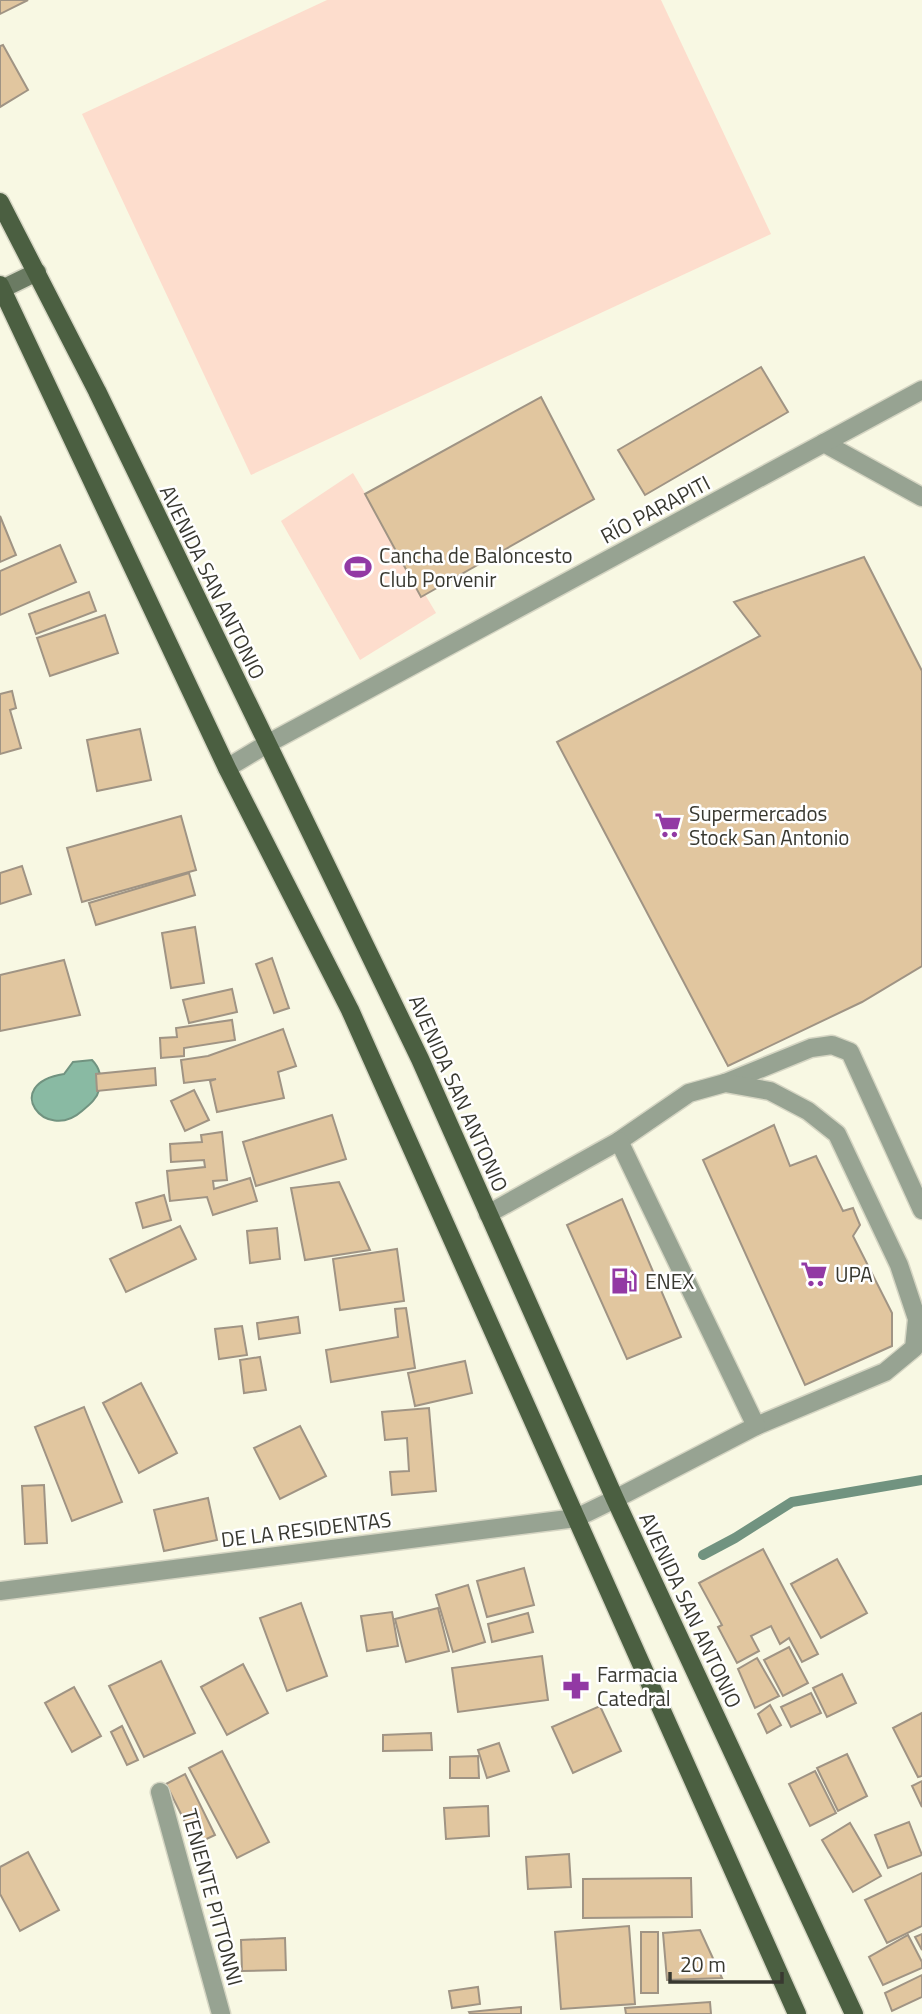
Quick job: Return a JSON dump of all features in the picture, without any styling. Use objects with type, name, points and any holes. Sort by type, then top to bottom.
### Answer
[{"type":"main road","name":"AVENIDA SAN ANTONIO","points":[[0,202],[37,272],[420,1059],[615,1499],[854,2014]]},
{"type":"main road","points":[[1,288],[227,768],[350,1010],[797,2014]]},
{"type":"street","points":[[1,288],[37,272]]},
{"type":"street","name":"RÍO PARAPITI","points":[[227,768],[922,390]]},
{"type":"street","points":[[824,443],[922,497]]},
{"type":"street","points":[[488,1214],[619,1141],[689,1093],[725,1083],[811,1048],[832,1045],[850,1052],[922,1210]]},
{"type":"street","points":[[725,1083],[770,1091],[808,1111],[837,1134],[899,1265],[917,1319],[914,1348],[885,1372]]},
{"type":"street","points":[[619,1141],[756,1426]]},
{"type":"street","name":"DE LA RESIDENTAS","points":[[0,1591],[576,1518],[756,1426],[922,1356]]},
{"type":"street","name":"TENIENTE PITTONNI","points":[[160,1792],[221,2014]]},
{"type":"shaded area","points":[[327,0],[661,0],[771,234],[251,475],[82,114]]},
{"type":"shaded area","name":"Cancha de Baloncesto Club Porvenir","points":[[353,473],[436,613],[360,660],[281,521]]},
{"type":"shaded area","points":[[92,1060],[99,1071],[100,1086],[96,1096],[85,1109],[68,1119],[55,1121],[35,1109],[32,1099],[35,1089],[45,1080],[64,1074],[73,1062]]},
{"type":"building","points":[[0,0],[28,0],[0,14]]},
{"type":"building","points":[[3,45],[28,90],[0,107],[0,46]]},
{"type":"building","points":[[761,367],[788,412],[645,495],[618,450]]},
{"type":"building","points":[[541,397],[594,499],[421,597],[365,494]]},
{"type":"building","points":[[0,516],[16,555],[0,562]]},
{"type":"building","points":[[60,545],[76,582],[0,615],[0,571]]},
{"type":"building","points":[[864,557],[922,671],[922,966],[862,1002],[728,1066],[557,742],[760,636],[734,602]]},
{"type":"building","points":[[89,592],[96,611],[36,634],[29,614]]},
{"type":"building","points":[[105,615],[118,653],[50,676],[37,638]]},
{"type":"building","points":[[12,691],[16,708],[10,710],[21,748],[0,754],[0,694]]},
{"type":"building","points":[[140,729],[151,780],[97,791],[87,740]]},
{"type":"building","points":[[181,816],[196,870],[82,902],[67,848]]},
{"type":"building","points":[[22,866],[31,894],[0,904],[0,873]]},
{"type":"building","points":[[189,873],[195,895],[96,925],[89,903]]},
{"type":"building","points":[[195,927],[204,983],[171,988],[162,933]]},
{"type":"building","points":[[272,958],[289,1008],[274,1013],[256,964]]},
{"type":"building","points":[[64,960],[80,1015],[0,1031],[0,975]]},
{"type":"building","points":[[232,989],[237,1012],[189,1023],[183,1000]]},
{"type":"building","points":[[232,1020],[235,1040],[184,1048],[184,1056],[161,1058],[160,1038],[177,1037],[176,1028]]},
{"type":"building","points":[[283,1029],[296,1066],[278,1072],[284,1098],[217,1112],[210,1081],[216,1079],[184,1083],[181,1060],[208,1056]]},
{"type":"building","points":[[155,1068],[156,1085],[97,1091],[96,1074]]},
{"type":"building","points":[[194,1090],[209,1120],[185,1131],[171,1101]]},
{"type":"building","points":[[332,1115],[346,1159],[256,1186],[243,1142]]},
{"type":"building","name":"UPA","points":[[774,1125],[790,1166],[816,1156],[843,1211],[853,1208],[860,1225],[853,1236],[892,1313],[892,1346],[805,1385],[703,1160]]},
{"type":"building","points":[[222,1132],[227,1180],[213,1181],[214,1189],[250,1178],[257,1201],[213,1215],[207,1197],[170,1201],[167,1171],[205,1167],[204,1160],[171,1162],[170,1144],[202,1142],[201,1135]]},
{"type":"building","points":[[339,1182],[370,1250],[305,1260],[291,1188]]},
{"type":"building","points":[[164,1195],[171,1220],[143,1228],[136,1203]]},
{"type":"building","name":"ENEX","points":[[622,1199],[681,1337],[627,1359],[567,1225]]},
{"type":"building","points":[[180,1226],[196,1259],[126,1292],[110,1259]]},
{"type":"building","points":[[277,1228],[280,1259],[250,1263],[247,1231]]},
{"type":"building","points":[[397,1249],[404,1301],[340,1310],[333,1259]]},
{"type":"building","points":[[406,1308],[415,1368],[331,1382],[326,1350],[398,1337],[395,1309]]},
{"type":"building","points":[[298,1317],[300,1333],[259,1339],[257,1323]]},
{"type":"building","points":[[242,1326],[247,1355],[219,1359],[215,1329]]},
{"type":"building","points":[[260,1357],[266,1390],[244,1393],[240,1360]]},
{"type":"building","points":[[465,1361],[472,1393],[415,1406],[408,1373]]},
{"type":"building","points":[[141,1383],[177,1453],[139,1473],[103,1403]]},
{"type":"building","points":[[84,1407],[122,1502],[72,1521],[35,1427]]},
{"type":"building","points":[[429,1408],[436,1491],[392,1495],[390,1472],[409,1471],[407,1438],[385,1440],[382,1412]]},
{"type":"building","points":[[300,1426],[326,1476],[280,1499],[254,1448]]},
{"type":"building","points":[[44,1485],[47,1543],[25,1544],[22,1486]]},
{"type":"building","points":[[208,1498],[217,1540],[164,1551],[154,1510]]},
{"type":"building","points":[[763,1549],[818,1654],[802,1662],[789,1638],[780,1644],[771,1626],[751,1636],[759,1651],[737,1663],[718,1627],[722,1625],[699,1583]]},
{"type":"building","points":[[837,1559],[867,1613],[821,1638],[791,1584]]},
{"type":"building","points":[[524,1568],[534,1605],[487,1617],[477,1581]]},
{"type":"building","points":[[468,1585],[485,1642],[453,1652],[436,1595]]},
{"type":"building","points":[[301,1603],[327,1676],[287,1691],[260,1618]]},
{"type":"building","points":[[438,1608],[449,1651],[406,1662],[395,1619]]},
{"type":"building","points":[[392,1612],[398,1646],[367,1651],[361,1616]]},
{"type":"building","points":[[528,1613],[533,1632],[492,1642],[488,1624]]},
{"type":"building","points":[[789,1647],[808,1683],[783,1696],[764,1660]]},
{"type":"building","points":[[542,1656],[548,1700],[458,1712],[452,1668]]},
{"type":"building","points":[[757,1658],[779,1696],[755,1708],[738,1669]]},
{"type":"building","points":[[161,1661],[195,1733],[144,1757],[109,1686]]},
{"type":"building","points":[[243,1664],[268,1713],[227,1735],[201,1687]]},
{"type":"building","points":[[842,1674],[856,1703],[827,1717],[813,1688]]},
{"type":"building","points":[[74,1687],[101,1736],[72,1752],[45,1703]]},
{"type":"building","points":[[811,1693],[821,1713],[791,1727],[781,1707]]},
{"type":"building","points":[[770,1705],[781,1725],[767,1733],[758,1714]]},
{"type":"building","points":[[600,1706],[621,1751],[573,1773],[552,1727]]},
{"type":"building","points":[[922,1713],[922,1776],[918,1777],[893,1728]]},
{"type":"building","points":[[122,1726],[138,1760],[127,1765],[111,1732]]},
{"type":"building","points":[[431,1733],[432,1750],[383,1751],[383,1735]]},
{"type":"building","points":[[499,1743],[509,1771],[487,1778],[478,1750]]},
{"type":"building","points":[[222,1751],[269,1842],[237,1858],[189,1768]]},
{"type":"building","points":[[847,1754],[867,1796],[838,1811],[817,1768]]},
{"type":"building","points":[[478,1756],[479,1778],[450,1778],[450,1757]]},
{"type":"building","points":[[815,1771],[836,1813],[810,1826],[789,1784]]},
{"type":"building","points":[[185,1774],[215,1835],[196,1844],[166,1784]]},
{"type":"building","points":[[922,1781],[922,1807],[912,1786]]},
{"type":"building","points":[[488,1806],[489,1836],[446,1839],[444,1808]]},
{"type":"building","points":[[909,1822],[922,1855],[888,1868],[875,1835]]},
{"type":"building","points":[[850,1823],[881,1876],[853,1892],[822,1840]]},
{"type":"building","points":[[28,1852],[59,1910],[20,1931],[0,1894],[0,1867]]},
{"type":"building","points":[[569,1854],[571,1887],[528,1889],[526,1857]]},
{"type":"building","points":[[922,1873],[922,1926],[887,1943],[865,1900]]},
{"type":"building","points":[[691,1878],[692,1917],[583,1918],[583,1879]]},
{"type":"building","points":[[629,1926],[635,2004],[561,2009],[555,1932]]},
{"type":"building","points":[[700,1930],[722,1978],[667,1980],[663,1933]]},
{"type":"building","points":[[641,1932],[658,1932],[658,1993],[641,1993]]},
{"type":"building","points":[[922,1934],[922,1950],[915,1937]]},
{"type":"building","points":[[908,1935],[922,1962],[922,1968],[883,1985],[869,1957]]},
{"type":"building","points":[[285,1938],[286,1970],[242,1971],[241,1940]]},
{"type":"building","points":[[922,1975],[922,1997],[892,2011],[885,1993]]},
{"type":"building","points":[[478,1987],[480,2004],[452,2008],[449,1991]]},
{"type":"building","points":[[710,2002],[711,2014],[626,2014],[625,2008]]},
{"type":"building","points":[[521,2007],[521,2014],[469,2012]]},
{"type":"waterway","points":[[703,1555],[792,1502],[922,1480]]},
{"type":"place","name":"Cancha de Baloncesto Club Porvenir","points":[[358,567]]},
{"type":"place","name":"Supermercados Stock San Antonio","points":[[668,825]]},
{"type":"place","name":"UPA","points":[[814,1274]]},
{"type":"place","name":"ENEX","points":[[624,1281]]},
{"type":"place","name":"Farmacia Catedral","points":[[576,1686]]}]
